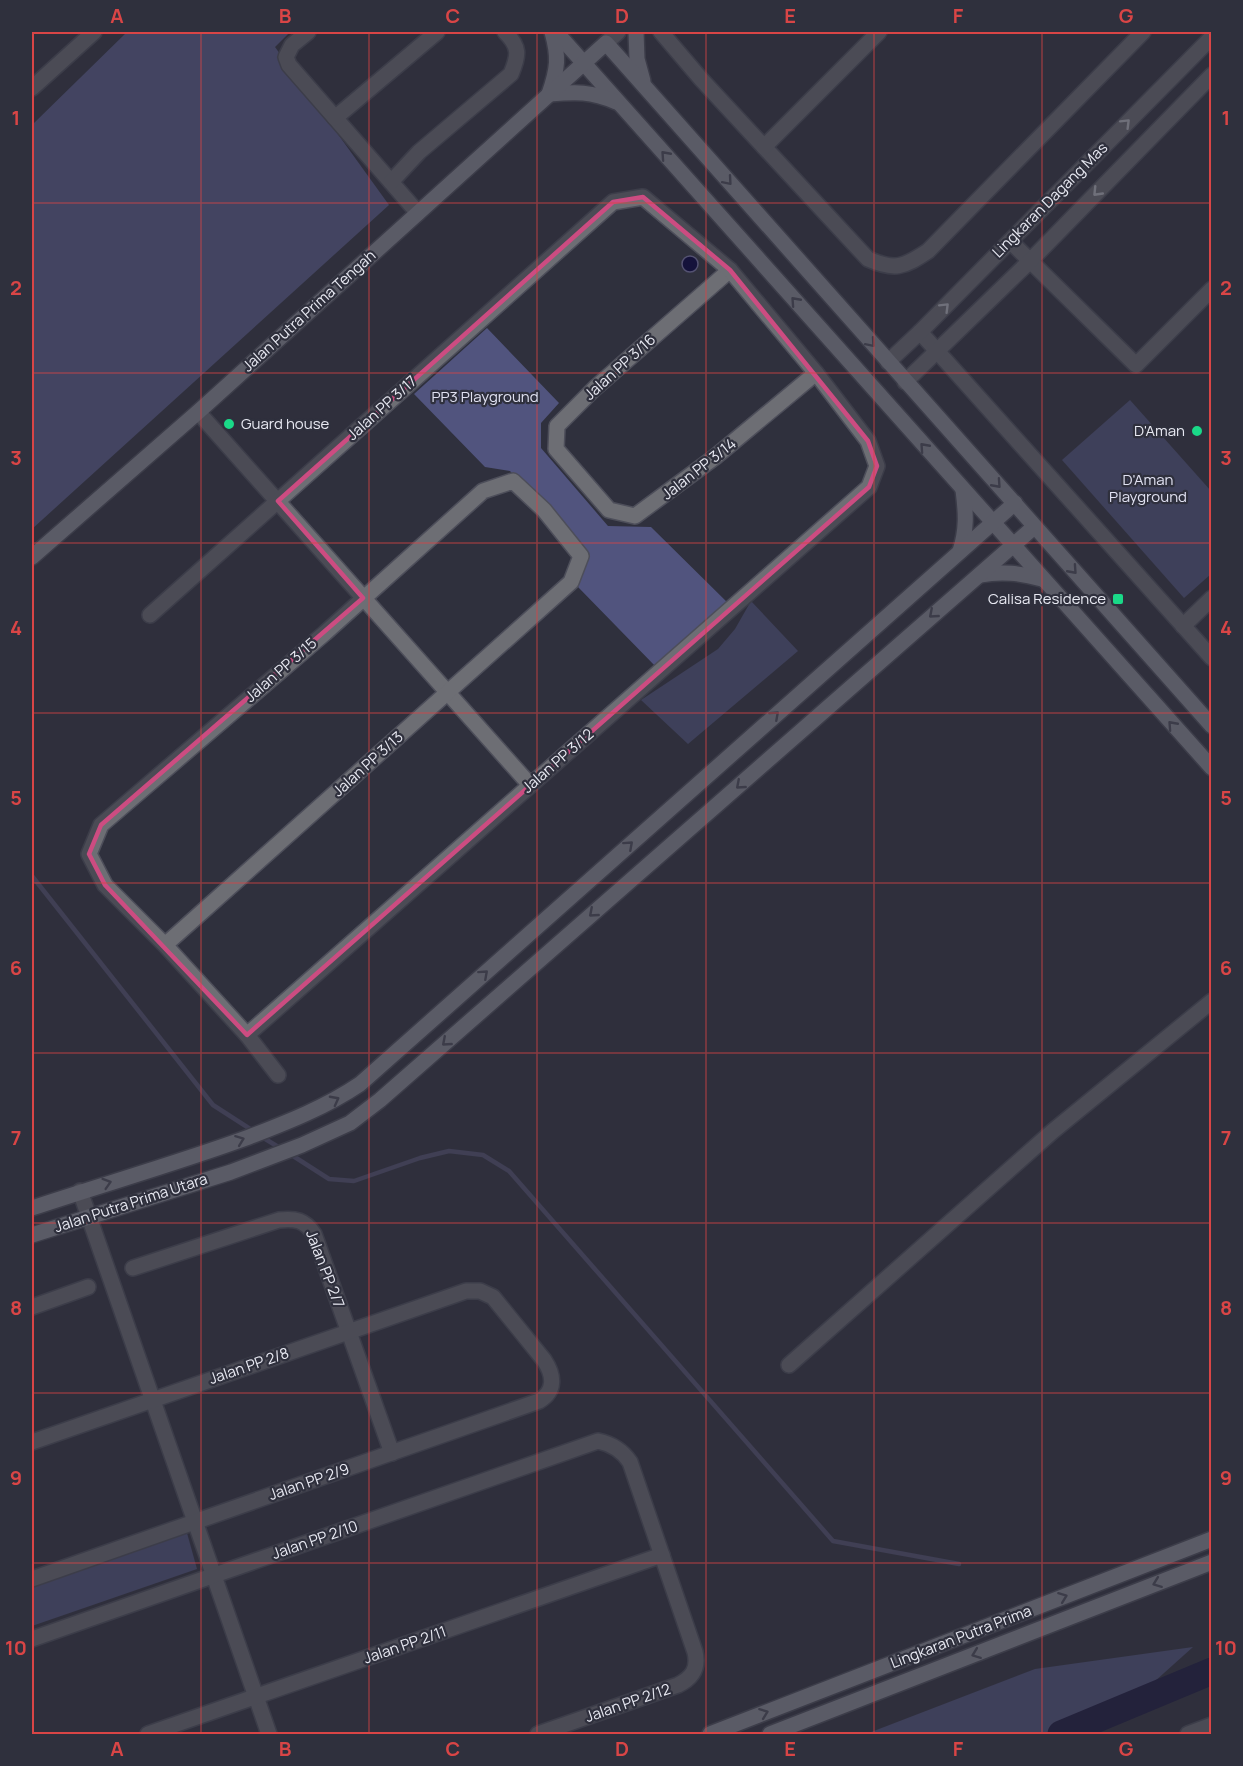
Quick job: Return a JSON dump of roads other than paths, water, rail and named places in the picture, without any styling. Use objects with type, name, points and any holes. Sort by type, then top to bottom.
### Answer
[{"type":"main road","points":[[554,32],[621,104],[1212,768]]},
{"type":"main road","points":[[554,32],[558,69],[549,94],[579,91],[598,94],[621,104]]},
{"type":"main road","points":[[636,32],[637,59],[645,86]]},
{"type":"main road","points":[[606,43],[1212,726]]},
{"type":"main road","name":"Jalan Putra Prima Tengah","points":[[32,558],[198,412],[606,43]]},
{"type":"main road","points":[[960,551],[966,534],[967,517],[963,490]]},
{"type":"main road","name":"Jalan Putra Prima Utara","points":[[32,1208],[80,1191],[198,1156],[282,1124],[338,1099],[360,1084],[1014,503]]},
{"type":"main road","name":"Jalan Putra Prima Utara","points":[[32,1235],[231,1172],[302,1145],[350,1122],[380,1100],[1034,527]]},
{"type":"main road","points":[[978,576],[998,572],[1017,573],[1042,579]]},
{"type":"main road","name":"Lingkaran Putra Prima","points":[[710,1734],[1212,1539]]},
{"type":"main road","name":"Lingkaran Putra Prima","points":[[770,1734],[1212,1562]]},
{"type":"street","points":[[32,88],[94,32]]},
{"type":"street","points":[[308,32],[292,45],[286,57],[289,65],[418,213]]},
{"type":"street","points":[[335,118],[437,32]]},
{"type":"street","points":[[391,182],[419,152],[511,74],[518,58],[515,42],[505,32]]},
{"type":"street","points":[[606,43],[618,32]]},
{"type":"street","points":[[661,32],[700,79],[868,259],[886,267],[908,264],[928,251],[1143,32]]},
{"type":"street","points":[[764,147],[879,32]]},
{"type":"street","name":"Lingkaran Dagang Mas","points":[[888,362],[1212,37]]},
{"type":"street","name":"Lingkaran Dagang Mas","points":[[905,382],[1030,261],[1212,75]]},
{"type":"street","name":"Jalan PP 3/17","points":[[150,615],[613,202],[643,197],[730,270]]},
{"type":"street","points":[[1010,241],[1137,365],[1212,289]]},
{"type":"street","points":[[730,270],[816,373]]},
{"type":"street","name":"Jalan PP 3/16","points":[[579,476],[556,449],[557,426],[595,388],[730,270]]},
{"type":"street","points":[[920,332],[1212,658]]},
{"type":"street","name":"Jalan PP 3/14","points":[[579,476],[609,510],[635,516],[716,457],[816,373]]},
{"type":"street","name":"Jalan PP 3/12","points":[[247,1035],[869,487],[878,466],[868,441],[816,373]]},
{"type":"street","points":[[198,412],[530,785]]},
{"type":"street","name":"Jalan PP 3/13","points":[[165,945],[571,582],[581,556],[544,510],[513,481],[483,490]]},
{"type":"street","name":"Jalan PP 3/15","points":[[165,945],[105,885],[88,854],[101,825],[363,598],[483,490]]},
{"type":"street","points":[[1183,626],[1212,598]]},
{"type":"street","points":[[165,945],[247,1035],[278,1075]]},
{"type":"street","points":[[789,1365],[1053,1131],[1212,1001]]},
{"type":"street","points":[[80,1191],[269,1734]]},
{"type":"street","name":"Jalan PP 2/7","points":[[133,1268],[279,1220],[292,1219],[307,1224],[314,1234],[392,1453]]},
{"type":"street","points":[[32,1307],[88,1287]]},
{"type":"street","name":"Jalan PP 2/8","points":[[32,1442],[466,1291],[480,1291],[494,1297],[544,1360]]},
{"type":"street","name":"Jalan PP 2/9","points":[[32,1579],[539,1401],[547,1396],[552,1379],[550,1369],[544,1360]]},
{"type":"street","name":"Jalan PP 2/10","points":[[32,1639],[598,1441],[618,1449],[630,1462],[662,1554]]},
{"type":"street","name":"Jalan PP 2/12","points":[[538,1734],[690,1680],[697,1660],[662,1554]]},
{"type":"street","name":"Jalan PP 2/11","points":[[148,1734],[662,1554]]},
{"type":"street","points":[[1188,1734],[1212,1725]]},
{"type":"waterway","points":[[32,876],[213,1105],[255,1132]]},
{"type":"waterway","points":[[262,1137],[280,1148]]},
{"type":"waterway","points":[[290,1154],[329,1179],[354,1181],[420,1158],[449,1151],[483,1155],[509,1171],[833,1541],[959,1564]]},
{"type":"waterway","points":[[1061,1734],[1212,1671]]},
{"type":"place","name":"Guard house","points":[[229,424]]},
{"type":"place","name":"D'Aman","points":[[1197,431]]},
{"type":"place","name":"Calisa Residence","points":[[1118,599]]},
{"type":"park label","name":"PP3 Playground","points":[[485,397]]},
{"type":"park label","name":"D'Aman Playground","points":[[1148,488]]}]
